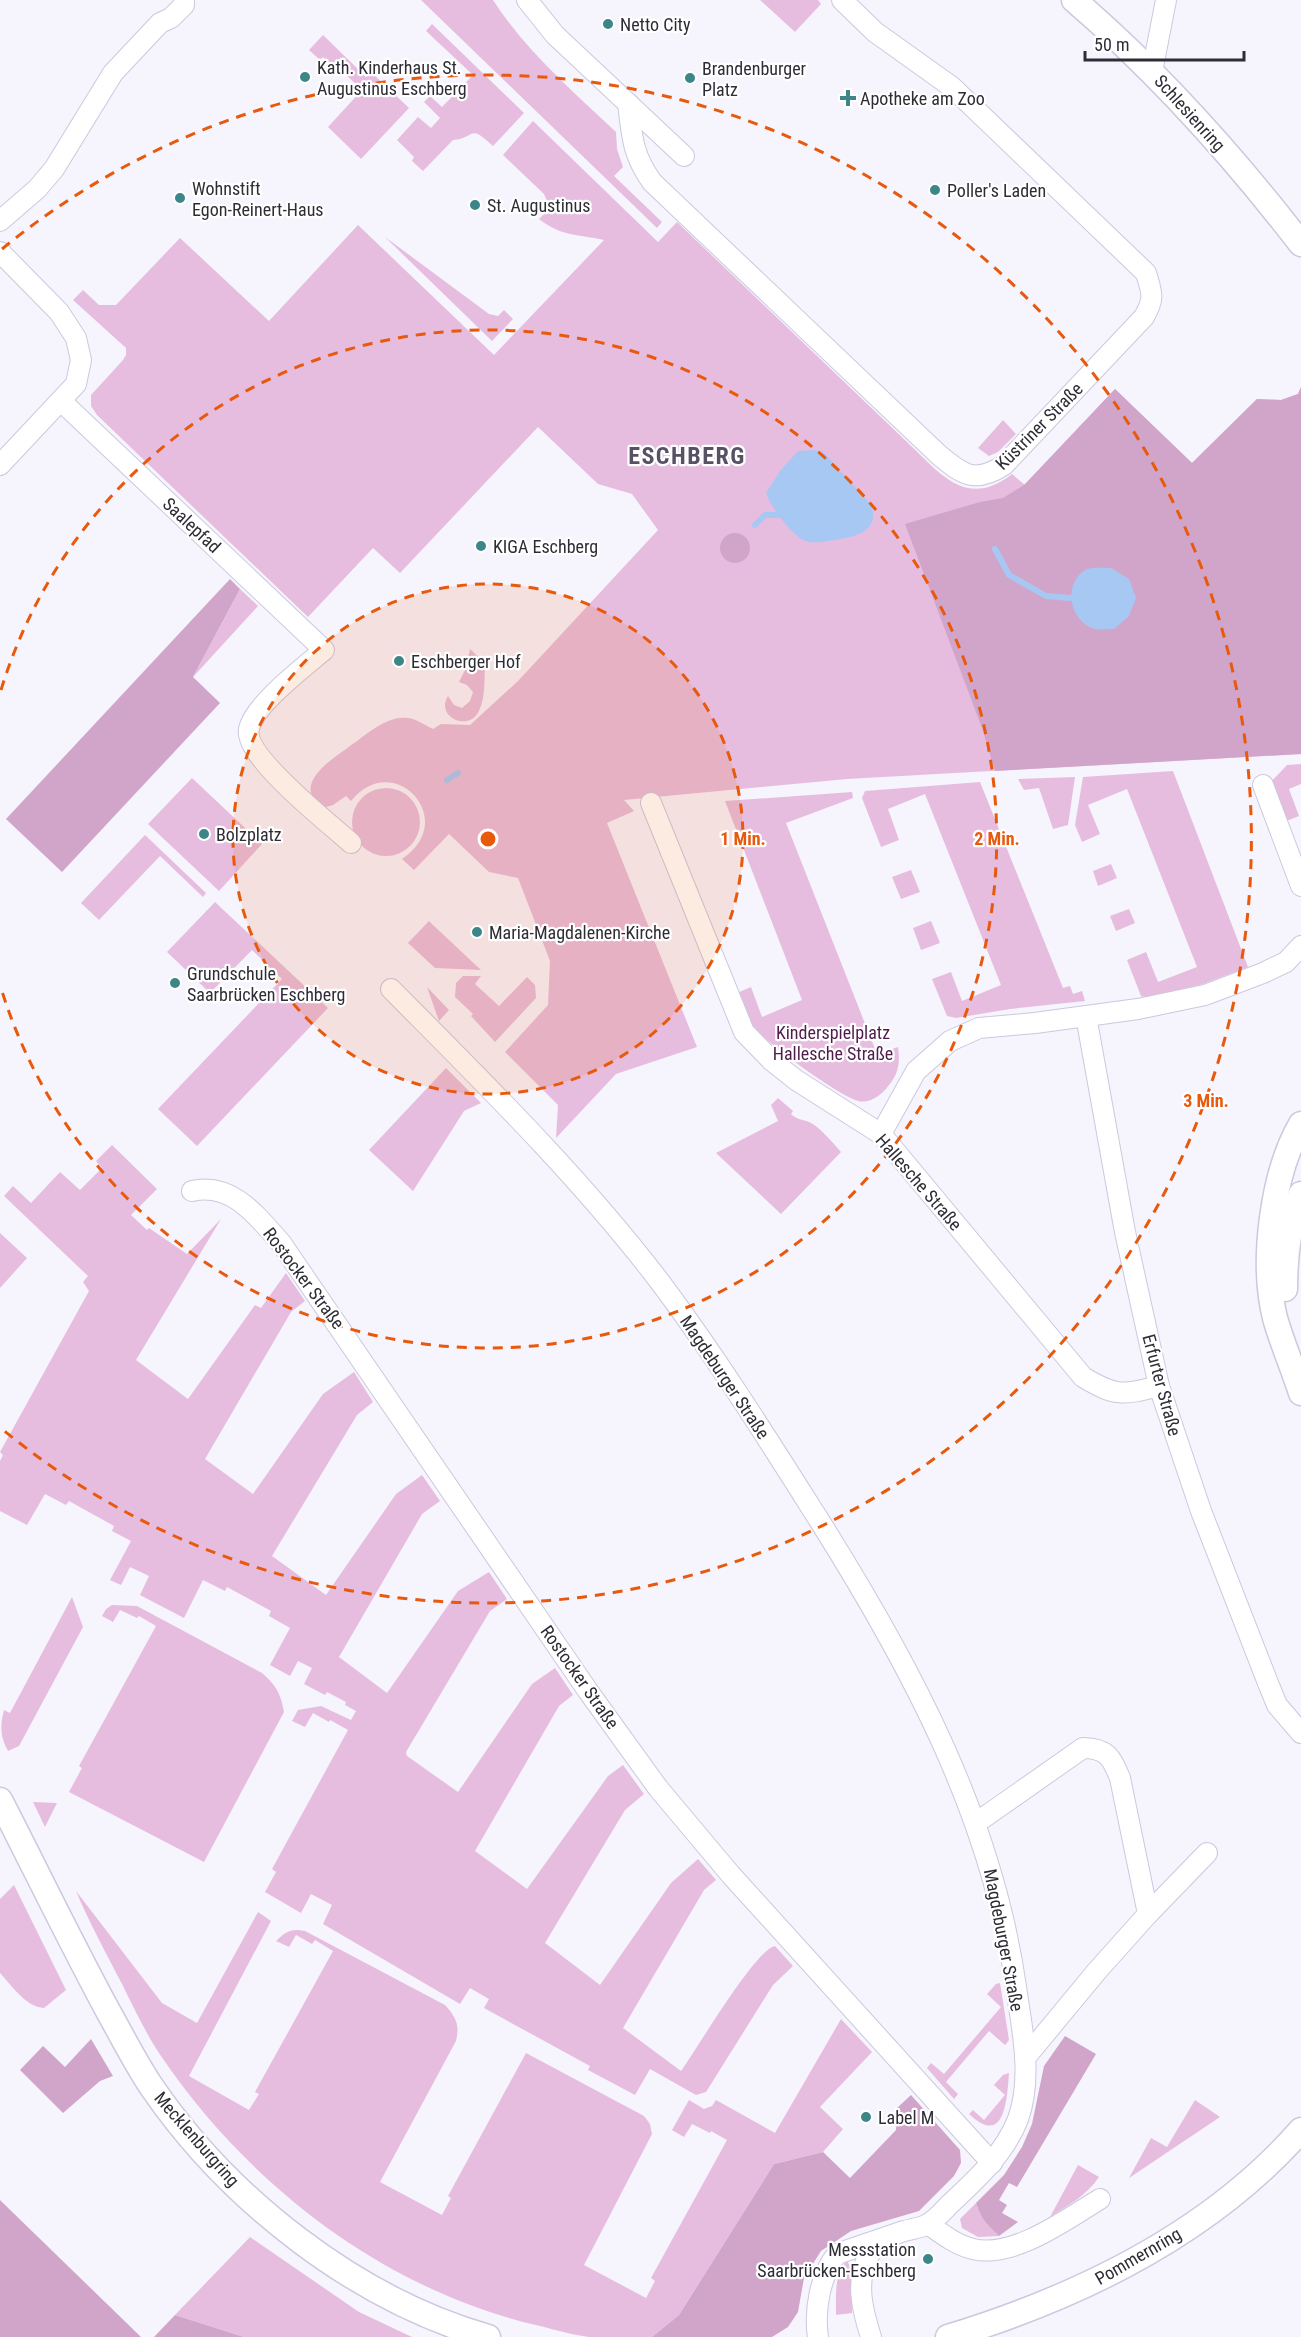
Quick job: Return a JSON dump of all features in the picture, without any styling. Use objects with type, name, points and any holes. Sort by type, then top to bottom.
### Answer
[{"type":"street","points":[[527,0],[555,35],[684,156]]},
{"type":"street","name":"Küstriner Straße","points":[[628,103],[633,146],[640,165],[652,182],[939,455],[966,474],[978,477],[987,475],[1004,465],[1144,316],[1152,304],[1152,293],[1146,273],[952,87],[875,32],[842,0]]},
{"type":"street","name":"Schlesienring","points":[[1074,0],[1152,72],[1197,118],[1301,244]]},
{"type":"street","points":[[1152,72],[1166,0]]},
{"type":"street","points":[[0,221],[37,189],[54,169],[113,73],[160,23],[180,8]]},
{"type":"street","points":[[0,252],[59,312],[76,338],[81,360],[76,384],[0,465]]},
{"type":"street","name":"Saalepfad","points":[[61,401],[324,650],[262,707],[249,729],[249,741],[269,768],[351,843]]},
{"type":"street","points":[[1263,784],[1301,886]]},
{"type":"street","name":"Hallesche Straße","points":[[651,802],[744,1032],[772,1061],[796,1080],[881,1134],[1083,1377],[1106,1391],[1127,1394],[1159,1386]]},
{"type":"street","points":[[881,1134],[916,1071],[950,1041],[979,1028],[1138,1009],[1205,994],[1286,962],[1301,946]]},
{"type":"street","name":"Magdeburger Straße","points":[[391,989],[499,1098],[573,1178],[656,1277],[712,1357],[786,1468],[884,1627],[919,1694],[976,1823],[996,1884],[1013,1963],[1025,2058],[1023,2098],[1018,2119],[1008,2140],[992,2163],[928,2224],[837,2254],[827,2266],[816,2323],[818,2337]]},
{"type":"street","name":"Erfurter Straße","points":[[1086,1016],[1125,1232],[1159,1386],[1201,1511],[1268,1683],[1277,1704],[1301,1733]]},
{"type":"street","points":[[1300,1389],[1275,1317],[1268,1260],[1274,1208],[1288,1150],[1301,1124]]},
{"type":"street","name":"Rostocker Straße","points":[[192,1191],[212,1189],[224,1191],[257,1216],[281,1243],[588,1690],[658,1788],[730,1875],[992,2163]]},
{"type":"street","points":[[1300,1389],[1285,1317],[1285,1259],[1295,1208],[1301,1194]]},
{"type":"street","points":[[976,1823],[1083,1748],[1097,1748],[1112,1759],[1120,1778],[1148,1914]]},
{"type":"street","name":"Mecklenburgring","points":[[0,1800],[91,1979],[140,2068],[166,2106],[205,2154],[256,2204],[341,2269],[433,2318],[488,2337]]},
{"type":"street","points":[[1025,2058],[1097,1971],[1207,1853]]},
{"type":"street","name":"Pommernring","points":[[948,2337],[1047,2303],[1120,2268],[1158,2246],[1218,2206],[1279,2154],[1301,2130]]},
{"type":"street","points":[[928,2224],[953,2241],[973,2249],[1000,2250],[1020,2244],[1100,2199]]},
{"type":"street","points":[[871,2337],[864,2314],[861,2280],[868,2256],[883,2239]]},
{"type":"green space","points":[[421,0],[493,0],[535,53],[566,86],[616,132],[617,149],[623,167],[614,176],[662,222],[657,228]]},
{"type":"green space","points":[[760,0],[818,0],[821,4],[795,32]]},
{"type":"green space","points":[[432,24],[524,113],[493,146],[475,133],[453,140],[423,171],[412,161],[414,157],[397,140],[418,117],[431,128],[440,118],[424,102],[430,96],[442,107],[473,75],[426,31]]},
{"type":"green space","points":[[323,35],[366,77],[371,72],[409,108],[361,159],[328,127],[362,90],[343,72],[341,75],[323,57],[320,60],[309,50]]},
{"type":"green space","points":[[533,121],[658,242],[677,222],[931,465],[955,483],[967,488],[981,489],[996,484],[1012,474],[1025,485],[1115,389],[1192,463],[1257,399],[1281,400],[1298,394],[1301,387],[1301,754],[847,779],[624,800],[634,811],[607,823],[697,1047],[616,1074],[556,1138],[558,1105],[505,1052],[548,1005],[550,961],[518,878],[489,872],[449,834],[414,870],[402,859],[418,843],[425,826],[423,810],[414,795],[401,786],[385,782],[368,787],[351,801],[346,796],[333,805],[323,808],[314,799],[311,791],[312,782],[333,758],[370,732],[392,720],[411,719],[433,729],[441,724],[470,725],[518,681],[658,530],[632,494],[598,484],[538,427],[400,573],[373,548],[308,617],[97,415],[91,406],[91,395],[123,360],[126,348],[73,300],[83,290],[99,305],[116,305],[180,238],[269,321],[358,225],[494,355],[604,240],[563,232],[539,219],[545,213],[548,203],[544,194],[503,155]]},
{"type":"green space","points":[[385,237],[489,314],[498,316],[504,310],[513,319],[492,341]]},
{"type":"green space","points":[[1003,420],[1016,434],[998,452],[989,456],[978,448]]},
{"type":"green space","points":[[240,589],[258,606],[193,677]]},
{"type":"green space","points":[[470,649],[485,663],[484,693],[479,711],[468,721],[461,721],[449,715],[445,703],[448,696],[454,705],[462,708],[470,701],[473,692],[467,685],[459,682],[466,668]]},
{"type":"green space","points":[[1301,764],[1301,784],[1289,789],[1299,816],[1284,822],[1269,784],[1287,765]]},
{"type":"green space","points":[[1173,771],[1248,967],[1203,984],[1149,998],[1141,996],[1127,960],[1146,952],[1158,982],[1197,967],[1127,789],[1088,805],[1100,834],[1082,842],[1075,825],[1083,777]]},
{"type":"green space","points":[[1075,777],[1068,825],[1053,829],[1039,788],[1024,790],[1018,779]]},
{"type":"green space","name":"Bolzplatz","points":[[192,778],[262,844],[219,891],[148,824]]},
{"type":"green space","points":[[980,782],[1063,988],[1070,986],[1073,994],[1082,991],[1085,1001],[1010,1009],[956,1018],[947,1016],[932,979],[951,972],[962,1001],[1001,985],[925,794],[888,809],[899,840],[881,847],[862,798],[865,791]]},
{"type":"green space","points":[[393,788],[405,794],[414,803],[420,815],[418,835],[410,846],[393,856],[379,856],[362,846],[354,835],[352,815],[362,798],[373,790]]},
{"type":"green space","name":"Kinderspielplatz Hallesche Straße","points":[[852,792],[853,798],[786,823],[877,1054],[898,1047],[898,1067],[892,1081],[879,1095],[862,1102],[835,1089],[786,1055],[760,1034],[744,1010],[737,993],[751,987],[762,1017],[802,1000],[725,801]]},
{"type":"green space","points":[[145,835],[206,893],[203,897],[160,856],[99,920],[81,903]]},
{"type":"green space","points":[[1111,864],[1117,878],[1098,886],[1093,871]]},
{"type":"green space","points":[[911,870],[920,892],[901,899],[892,877]]},
{"type":"green space","points":[[215,902],[328,1008],[197,1146],[158,1109],[282,979],[252,950],[210,993],[167,952]]},
{"type":"green space","points":[[1129,909],[1135,923],[1116,931],[1110,916]]},
{"type":"green space","points":[[429,921],[481,970],[435,968],[408,943]]},
{"type":"green space","points":[[931,921],[940,943],[921,950],[913,928]]},
{"type":"green space","points":[[463,976],[481,976],[475,984],[499,1006],[527,977],[535,985],[536,998],[495,1042],[471,1016],[473,1014],[455,997],[456,983]]},
{"type":"green space","points":[[427,987],[449,1010],[439,1021]]},
{"type":"green space","points":[[446,1068],[481,1103],[464,1111],[413,1191],[369,1150]]},
{"type":"green space","points":[[778,1098],[793,1111],[791,1114],[813,1124],[841,1152],[781,1214],[716,1153],[778,1121],[771,1105]]},
{"type":"green space","points":[[112,1145],[157,1189],[131,1215],[147,1230],[149,1228],[187,1254],[221,1219],[136,1360],[188,1399],[255,1305],[261,1308],[286,1273],[305,1301],[291,1312],[205,1459],[253,1494],[323,1394],[354,1372],[373,1402],[357,1415],[272,1556],[326,1595],[396,1494],[422,1475],[440,1501],[422,1514],[339,1657],[387,1693],[458,1591],[489,1572],[507,1599],[490,1611],[406,1752],[407,1756],[458,1792],[532,1684],[555,1668],[573,1695],[559,1706],[475,1851],[527,1889],[608,1776],[623,1765],[644,1794],[625,1810],[545,1943],[600,1985],[671,1883],[698,1859],[716,1880],[704,1890],[623,2028],[681,2071],[726,2002],[754,1964],[766,1952],[775,1946],[793,1966],[773,1985],[706,2092],[696,2095],[650,2069],[635,2095],[588,2070],[590,2066],[484,2008],[489,1999],[470,1988],[460,2004],[323,1924],[332,1905],[311,1894],[301,1913],[265,1892],[276,1872],[272,1869],[348,1730],[313,1713],[305,1727],[292,1721],[298,1710],[321,1706],[351,1720],[356,1711],[345,1705],[346,1702],[327,1692],[325,1695],[304,1684],[312,1668],[298,1661],[290,1676],[270,1665],[290,1628],[269,1616],[271,1611],[227,1587],[225,1591],[203,1580],[184,1618],[140,1595],[149,1576],[130,1567],[121,1585],[110,1580],[131,1541],[112,1531],[114,1526],[69,1501],[66,1505],[45,1494],[27,1525],[0,1511],[0,1461],[3,1455],[0,1452],[89,1291],[83,1282],[88,1276],[4,1196],[13,1186],[31,1203],[60,1172],[80,1190],[102,1168],[96,1161]]},
{"type":"green space","points":[[0,1233],[27,1258],[0,1288]]},
{"type":"green space","points":[[72,1597],[83,1627],[19,1746],[8,1751],[3,1741],[2,1731],[4,1710],[10,1713]]},
{"type":"green space","points":[[112,1605],[137,1606],[262,1673],[277,1690],[281,1700],[284,1712],[204,1862],[69,1792],[82,1768],[79,1766],[156,1626],[139,1616],[137,1618],[120,1610],[113,1622],[102,1616]]},
{"type":"green space","points":[[33,1802],[57,1803],[45,1827]]},
{"type":"green space","points":[[14,1885],[66,1990],[44,2008],[25,2000],[0,1973],[0,1899]]},
{"type":"green space","points":[[76,1891],[162,2003],[197,2023],[258,1912],[271,1921],[189,2076],[249,2110],[259,2094],[255,2092],[333,1951],[315,1940],[312,1944],[296,1935],[289,1947],[276,1941],[286,1933],[293,1930],[305,1931],[445,2005],[456,2022],[458,2030],[456,2041],[380,2182],[442,2215],[451,2198],[448,2196],[526,2053],[644,2116],[650,2124],[652,2134],[584,2265],[646,2298],[655,2281],[651,2278],[727,2140],[692,2124],[684,2137],[672,2130],[689,2100],[704,2109],[712,2106],[716,2100],[775,2133],[841,2019],[872,2052],[820,2107],[843,2129],[823,2152],[774,2164],[679,2315],[652,2337],[577,2335],[483,2310],[428,2287],[376,2259],[326,2227],[279,2189],[236,2148],[196,2103],[161,2056],[140,2021]]},
{"type":"green space","points":[[1000,1983],[1009,2040],[1005,2045],[989,2031],[946,2082],[958,2094],[954,2099],[927,2068],[931,2063],[944,2074],[1001,2007],[987,1994],[996,1984]]},
{"type":"green space","points":[[1009,2073],[1002,2116],[997,2123],[990,2126],[981,2123],[969,2114],[973,2110],[984,2120],[1005,2095],[994,2085],[1003,2075]]},
{"type":"green space","points":[[1195,2100],[1220,2117],[1129,2178],[1151,2138],[1167,2147]]},
{"type":"green space","points":[[1078,2165],[1099,2177],[1083,2195],[1050,2217]]},
{"type":"green space","points":[[976,2203],[985,2221],[999,2236],[978,2237],[962,2228],[960,2219]]},
{"type":"green space","points":[[250,2237],[359,2312],[412,2337],[244,2337],[175,2315]]},
{"type":"green space","points":[[848,2262],[851,2270],[852,2313],[836,2315],[837,2281],[841,2269]]},
{"type":"shaded area","points":[[1301,387],[1301,754],[995,771],[982,728],[905,524],[980,502],[1003,498],[1024,485],[1115,389],[1192,463],[1257,399],[1281,400],[1298,394]]},
{"type":"shaded area","points":[[735,533],[746,537],[750,548],[746,559],[735,563],[724,559],[720,548],[724,537]]},
{"type":"shaded area","points":[[230,579],[240,589],[193,677],[220,703],[62,872],[6,819]]},
{"type":"shaded area","points":[[1065,2036],[1096,2054],[1017,2187],[1009,2183],[999,2200],[1007,2205],[1002,2213],[1018,2222],[999,2236],[985,2221],[976,2203],[1004,2175],[1022,2147],[1032,2124],[1044,2066]]},
{"type":"shaded area","points":[[91,2039],[113,2076],[100,2081],[63,2113],[20,2070],[43,2046],[65,2067]]},
{"type":"shaded area","points":[[911,2095],[960,2150],[961,2163],[954,2176],[919,2211],[851,2231],[821,2251],[804,2278],[798,2312],[788,2327],[772,2337],[652,2337],[679,2315],[774,2164],[823,2152],[850,2178],[896,2130],[897,2108]]},
{"type":"shaded area","points":[[0,2200],[3,2203],[141,2337],[0,2337]]},
{"type":"shaded area","points":[[175,2315],[244,2337],[154,2337]]},
{"type":"water","points":[[798,451],[822,451],[872,506],[872,522],[864,532],[843,539],[819,542],[803,540],[793,532],[772,505],[766,493],[780,471]]},
{"type":"water","points":[[1111,568],[1129,579],[1136,598],[1129,616],[1114,629],[1095,629],[1086,625],[1074,610],[1072,592],[1074,583],[1087,569]]},
{"type":"waterway","points":[[755,525],[765,515],[780,515]]},
{"type":"waterway","points":[[995,549],[1009,575],[1046,596],[1070,598]]},
{"type":"waterway","points":[[447,780],[458,773]]},
{"type":"place","name":"Netto City","points":[[608,24]]},
{"type":"place","name":"Kath. Kinderhaus St. Augustinus Eschberg","points":[[305,77]]},
{"type":"place","name":"Brandenburger Platz","points":[[690,78]]},
{"type":"place","name":"Apotheke am Zoo","points":[[848,98]]},
{"type":"place","name":"Poller's Laden","points":[[935,190]]},
{"type":"place","name":"Wohnstift Egon-Reinert-Haus","points":[[180,198]]},
{"type":"place","name":"St. Augustinus","points":[[475,205]]},
{"type":"place","name":"KIGA Eschberg","points":[[481,546]]},
{"type":"place","name":"Eschberger Hof","points":[[399,661]]},
{"type":"place","name":"Bolzplatz","points":[[204,834]]},
{"type":"place","name":"Maria-Magdalenen-Kirche","points":[[477,932]]},
{"type":"place","name":"Grundschule Saarbrücken Eschberg","points":[[175,983]]},
{"type":"place","name":"Label M","points":[[866,2117]]},
{"type":"place","name":"Messstation Saarbrücken-Eschberg","points":[[928,2259]]},
{"type":"district","name":"ESCHBERG","points":[[687,456]]}]
